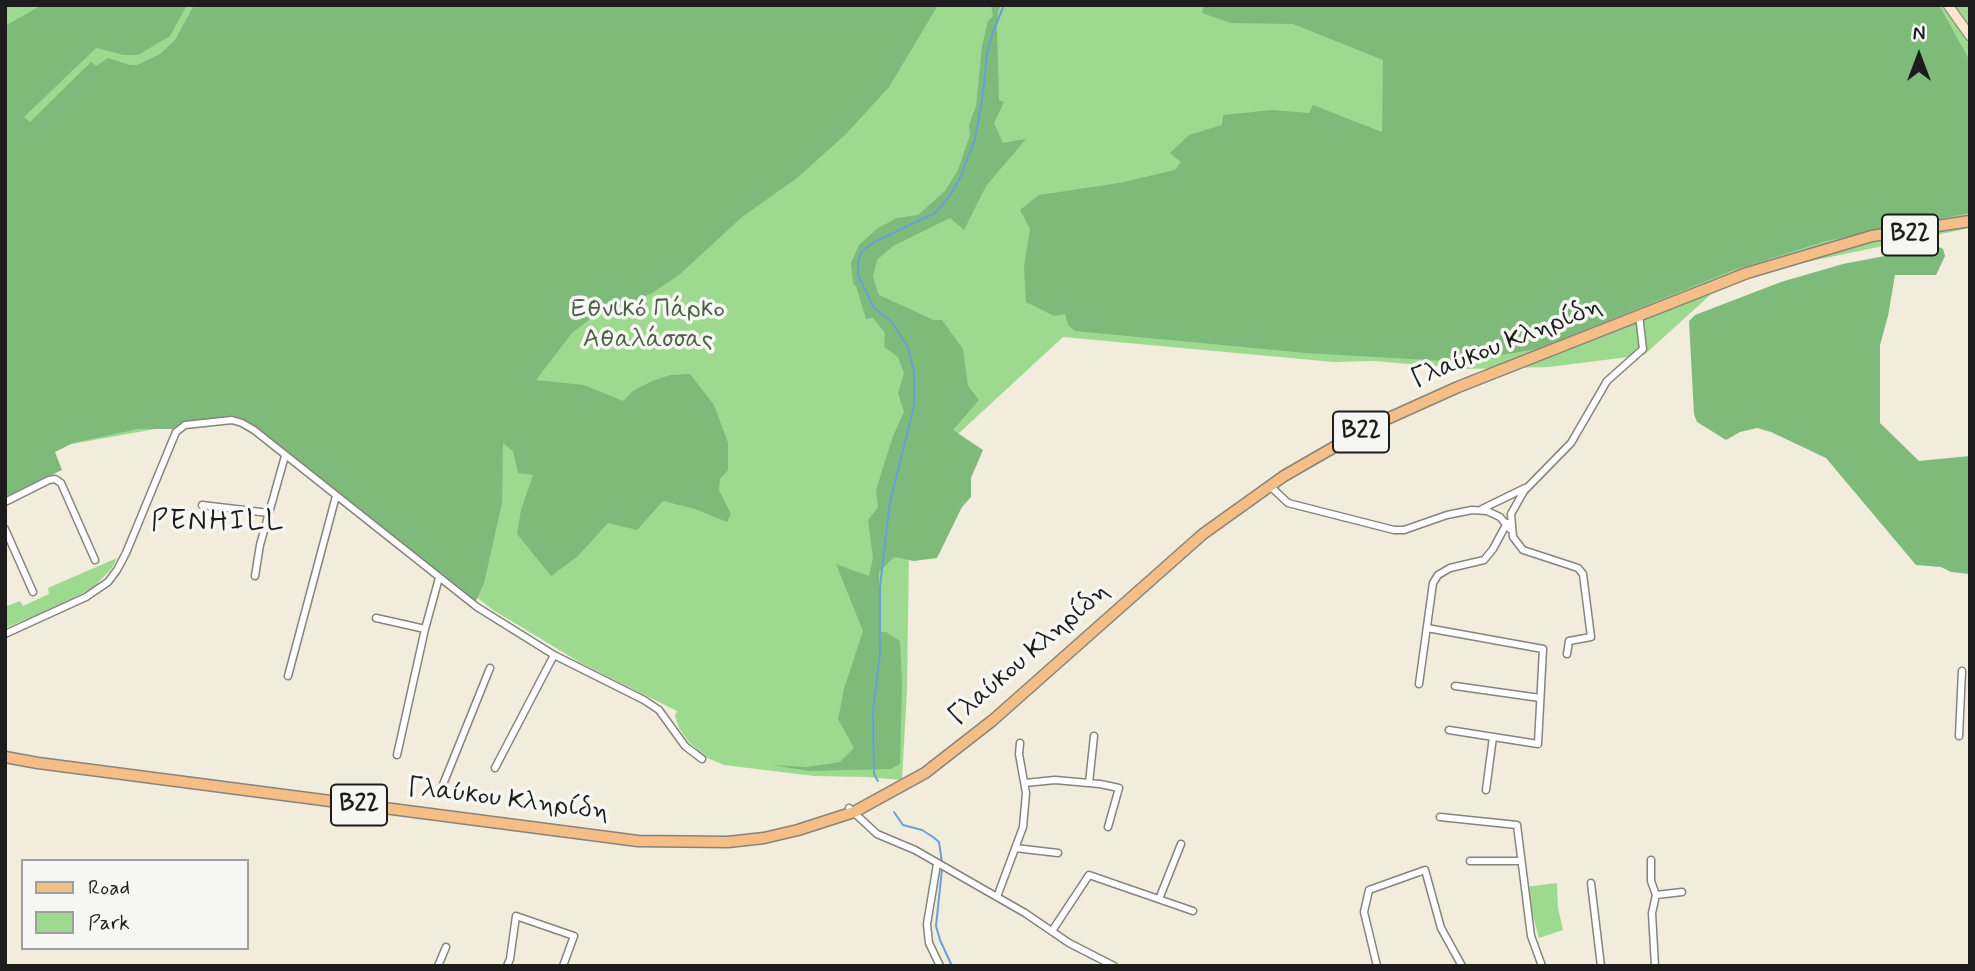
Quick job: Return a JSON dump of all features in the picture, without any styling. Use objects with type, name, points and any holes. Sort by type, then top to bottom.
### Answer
[{"type":"main road","points":[[1948,5],[1970,36]]},
{"type":"main road","name":"Γλαύκου Κληρίδη","points":[[5,757],[638,841],[713,841],[792,826],[852,810],[949,754],[993,720],[1203,534],[1312,458],[1458,387],[1747,273],[1872,236],[1970,221]]},
{"type":"main road","name":"Γλαύκου Κληρίδη","points":[[1850,242],[1970,227]]},
{"type":"street","points":[[1419,684],[1433,583],[1438,575],[1450,568],[1484,560],[1509,527],[1511,514],[1519,498],[1571,443],[1607,381],[1643,349],[1639,315]]},
{"type":"street","points":[[5,634],[86,597],[108,582],[126,553],[176,432],[185,425],[232,420],[242,423],[477,607],[554,655],[651,705],[667,718],[685,746],[702,759]]},
{"type":"street","points":[[255,576],[285,456]]},
{"type":"street","points":[[5,502],[55,479],[61,483],[95,559]]},
{"type":"street","points":[[1270,486],[1288,503],[1394,530],[1404,530],[1447,515],[1480,510],[1530,485]]},
{"type":"street","points":[[288,676],[336,496]]},
{"type":"street","points":[[202,505],[269,513]]},
{"type":"street","points":[[1480,510],[1500,517],[1523,550],[1578,568],[1583,574],[1591,637],[1569,641],[1567,654]]},
{"type":"street","points":[[5,529],[33,592]]},
{"type":"street","points":[[397,755],[439,579]]},
{"type":"street","points":[[376,618],[425,629]]},
{"type":"street","points":[[1427,628],[1544,649],[1538,744],[1449,730]]},
{"type":"street","points":[[495,768],[554,655]]},
{"type":"street","points":[[442,787],[490,668]]},
{"type":"street","points":[[1959,736],[1962,671]]},
{"type":"street","points":[[1455,686],[1540,698]]},
{"type":"street","points":[[1089,783],[1094,736]]},
{"type":"street","points":[[1486,790],[1493,737]]},
{"type":"street","points":[[997,897],[1023,827],[1025,783],[1020,743]]},
{"type":"street","points":[[1025,783],[1055,780],[1119,788],[1108,827]]},
{"type":"street","points":[[852,810],[877,834],[915,850],[1097,959],[1114,966]]},
{"type":"street","points":[[1440,817],[1517,824],[1531,936],[1542,966]]},
{"type":"street","points":[[1159,899],[1181,844]]},
{"type":"street","points":[[1015,848],[1058,853]]},
{"type":"street","points":[[1651,860],[1651,881],[1656,895],[1653,913],[1654,966]]},
{"type":"street","points":[[1470,861],[1521,861]]},
{"type":"street","points":[[937,864],[927,924],[929,943],[940,966]]},
{"type":"street","points":[[1377,966],[1364,912],[1369,890],[1425,870],[1441,928],[1462,966]]},
{"type":"street","points":[[1052,931],[1089,875],[1193,911]]},
{"type":"street","points":[[1591,883],[1601,966]]},
{"type":"street","points":[[1656,895],[1682,892]]},
{"type":"street","points":[[507,966],[516,916],[574,936],[563,966]]},
{"type":"street","points":[[438,966],[446,947]]},
{"type":"green space","name":"Εθνικό Πάρκο Αθαλάσσας","points":[[5,5],[1970,5],[1970,228],[1729,278],[1644,355],[1549,367],[1465,369],[1374,361],[1334,362],[1063,337],[944,447],[909,548],[907,690],[902,780],[814,776],[724,765],[705,757],[679,728],[675,716],[677,711],[581,663],[493,610],[242,416],[182,418],[161,428],[55,447],[5,473]]},
{"type":"green space","points":[[42,5],[187,5],[170,36],[138,55],[124,55],[96,48],[24,117],[30,122],[91,62],[96,66],[108,58],[137,65],[160,54],[175,40],[194,5],[938,5],[889,87],[846,134],[797,178],[742,217],[679,275],[652,293],[590,319],[572,333],[536,380],[584,385],[623,401],[633,391],[652,381],[671,375],[690,374],[714,405],[728,443],[728,470],[720,479],[719,490],[731,514],[727,522],[695,509],[663,501],[637,530],[608,523],[577,557],[551,576],[517,534],[521,510],[533,475],[518,473],[513,451],[503,443],[502,503],[484,583],[476,601],[471,600],[242,419],[185,422],[173,429],[138,429],[73,443],[55,452],[62,470],[5,497],[5,26]]},
{"type":"green space","points":[[991,5],[1001,5],[997,28],[999,100],[1004,102],[994,123],[1003,143],[1026,139],[986,186],[964,230],[950,218],[893,246],[877,260],[873,277],[879,295],[934,320],[942,320],[963,349],[968,386],[979,400],[953,430],[983,450],[971,478],[971,497],[962,507],[937,558],[914,561],[894,557],[879,572],[879,632],[886,632],[900,641],[900,764],[891,769],[809,771],[772,765],[807,767],[840,762],[854,748],[838,719],[844,689],[863,631],[836,564],[869,576],[873,558],[868,520],[878,507],[876,490],[893,436],[904,412],[898,393],[904,373],[898,357],[884,347],[885,333],[873,318],[866,319],[856,286],[853,284],[851,263],[859,245],[878,228],[897,218],[918,215],[945,191],[958,170],[976,106],[982,46],[988,21],[993,16]]},
{"type":"green space","points":[[1204,5],[1939,5],[1970,61],[1970,213],[1826,241],[1731,271],[1538,349],[1476,359],[1445,361],[1306,353],[1075,331],[1068,325],[1065,314],[1054,316],[1026,302],[1024,267],[1030,229],[1020,210],[1039,195],[1119,183],[1175,170],[1181,162],[1170,153],[1189,135],[1222,125],[1223,115],[1272,110],[1309,113],[1313,105],[1382,132],[1383,60],[1293,24],[1231,23],[1202,13]]},
{"type":"green space","points":[[1937,246],[1943,249],[1945,256],[1936,275],[1895,275],[1880,345],[1880,423],[1919,461],[1970,456],[1970,574],[1951,572],[1941,567],[1916,565],[1826,458],[1757,428],[1740,432],[1726,440],[1697,422],[1694,414],[1689,321],[1695,315],[1781,282],[1843,264]]},
{"type":"green space","points":[[117,558],[112,568],[94,587],[63,604],[5,628],[5,607],[20,601],[23,606],[49,594],[48,588]]},
{"type":"green space","points":[[1557,883],[1558,908],[1563,930],[1539,938],[1525,887]]},
{"type":"waterway","points":[[878,781],[874,774],[873,712],[880,653],[880,586],[890,502],[914,406],[914,372],[908,347],[891,321],[874,308],[858,275],[858,261],[862,251],[874,242],[935,213],[960,178],[975,139],[987,54],[1004,5]]},
{"type":"waterway","points":[[894,812],[903,825],[922,830],[939,842],[942,863]]},
{"type":"waterway","points":[[942,869],[936,926],[952,966]]},
{"type":"district","name":"PENHILL","points":[[218,523]]}]
